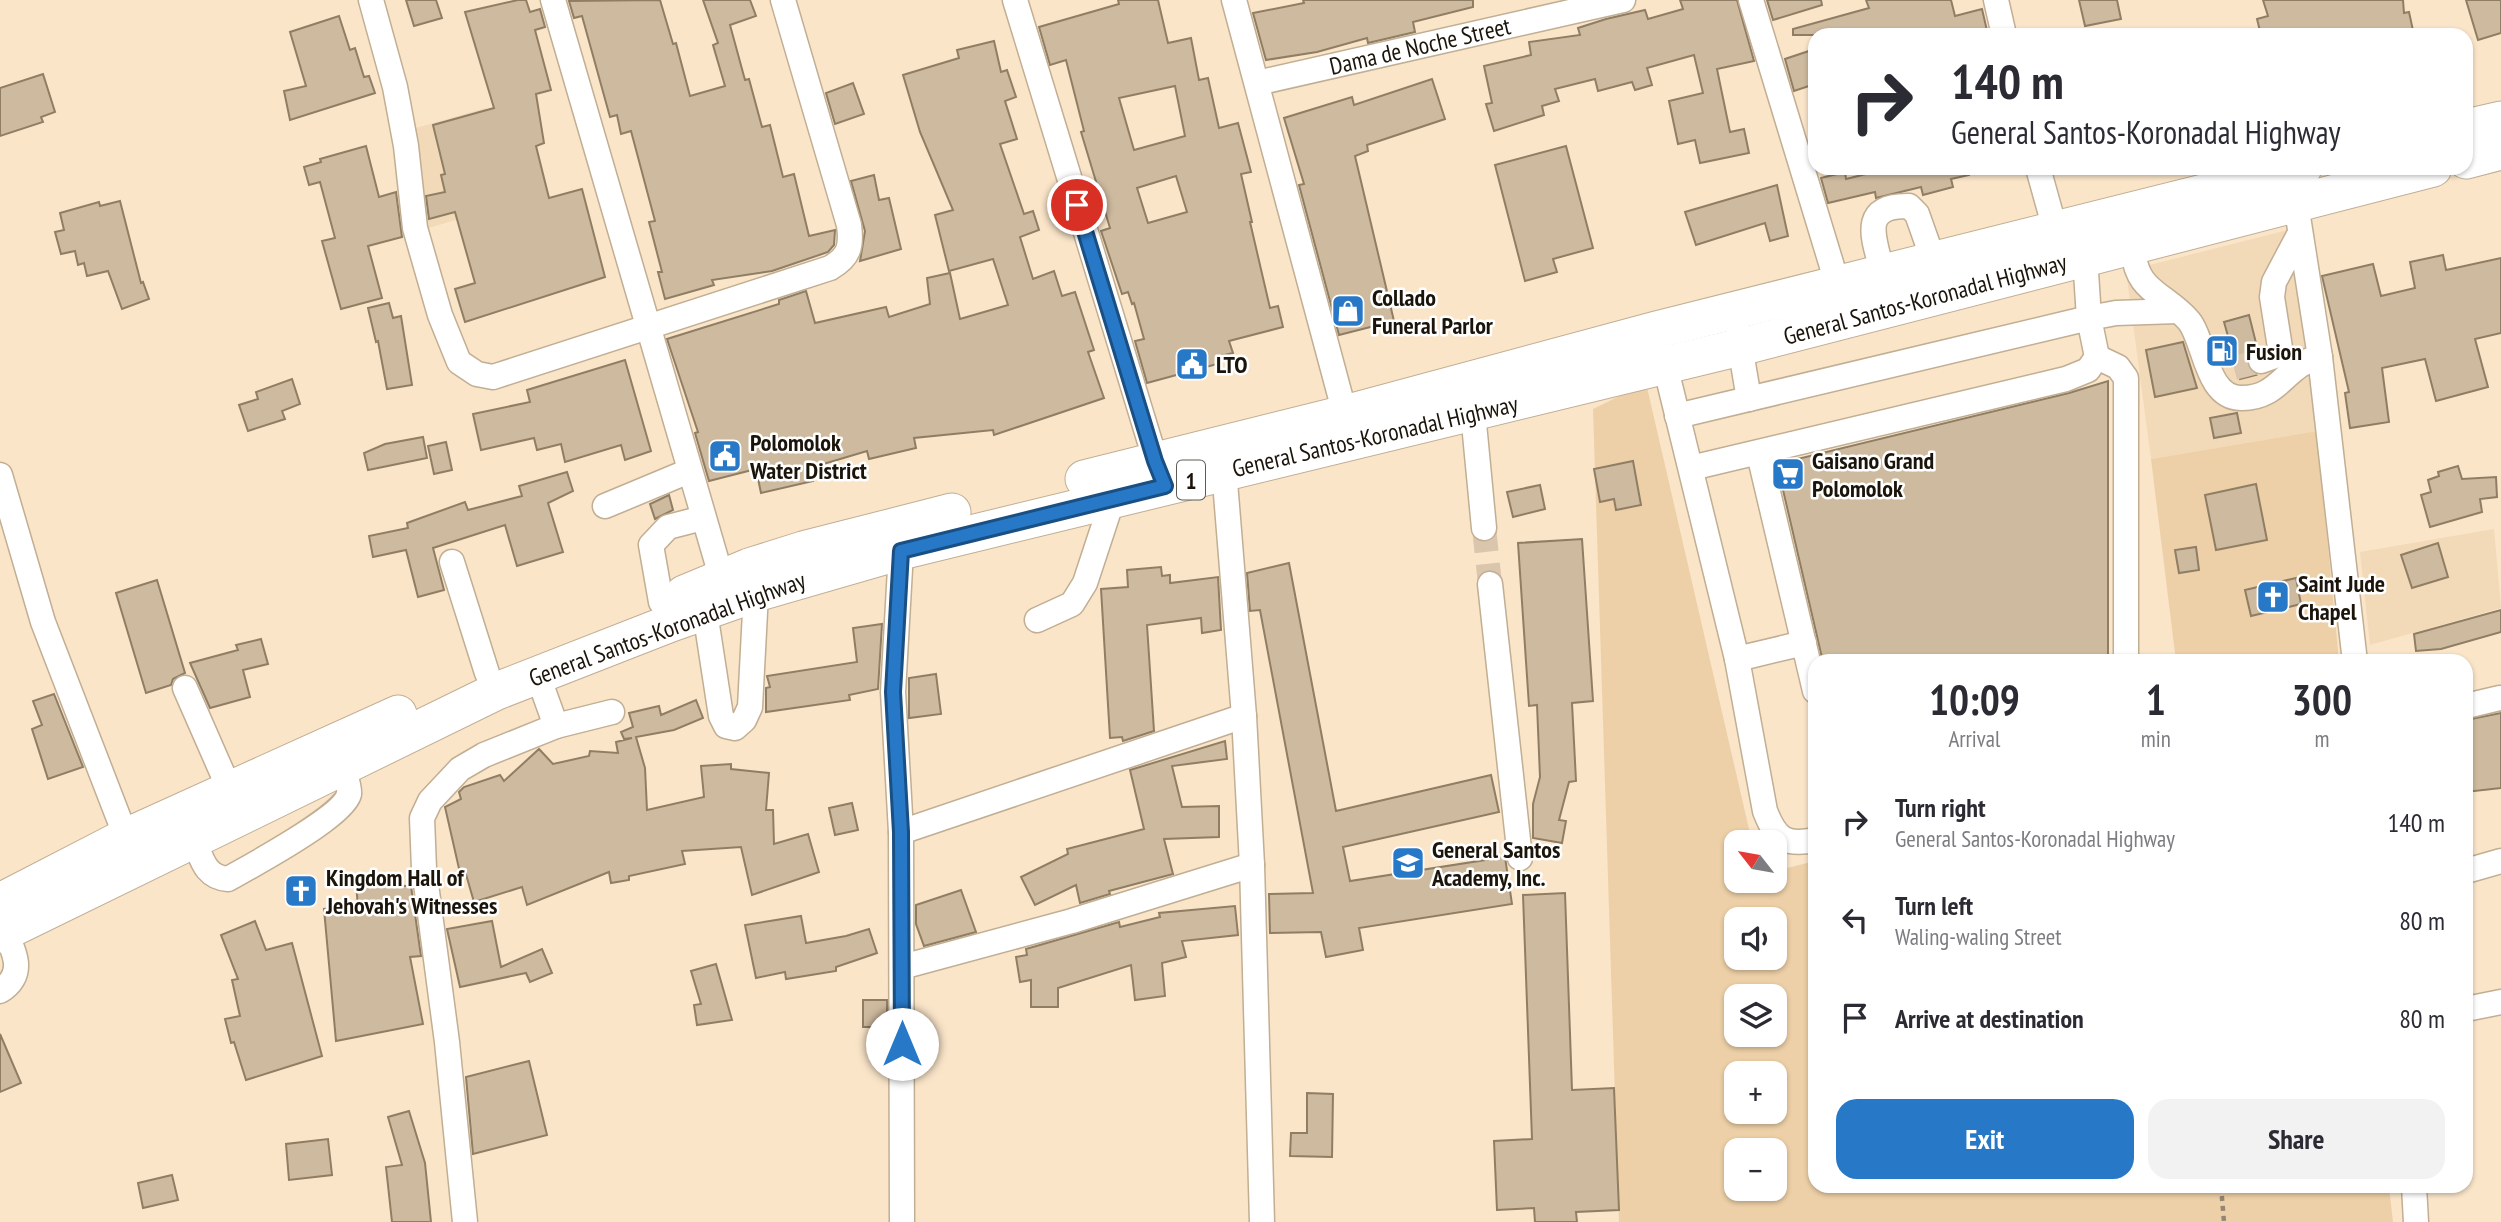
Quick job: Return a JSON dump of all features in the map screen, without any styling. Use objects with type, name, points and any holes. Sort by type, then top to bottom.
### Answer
[{"type":"highway","points":[[2473,126],[2501,120]]},
{"type":"highway","points":[[2473,158],[2501,151]]},
{"type":"highway","name":"General Santos-Koronadal Highway","points":[[728,597],[749,567],[803,550],[1160,474],[1223,457],[1345,414],[1466,379],[2055,229],[2127,214],[2297,194],[2396,175]]},
{"type":"highway","name":"General Santos-Koronadal Highway","points":[[1223,457],[1473,413],[2133,247],[2297,194]]},
{"type":"highway","name":"General Santos-Koronadal Highway","points":[[2,923],[126,837],[236,804],[343,767],[497,691],[728,597],[1113,498],[1160,474]]},
{"type":"highway","name":"General Santos-Koronadal Highway","points":[[2,923],[193,838],[236,804],[487,673],[661,602],[728,597]]},
{"type":"street","points":[[371,0],[397,99],[406,146],[415,228],[440,315],[459,362],[477,374],[493,377],[830,268],[843,260],[850,250],[849,225],[783,0]]},
{"type":"street","points":[[553,0],[728,597]]},
{"type":"street","points":[[1015,0],[1160,474]]},
{"type":"street","points":[[1234,0],[1345,414]]},
{"type":"street","name":"Dama de Noche Street","points":[[1257,83],[1623,0]]},
{"type":"street","points":[[1751,0],[1838,286]]},
{"type":"street","points":[[1996,0],[2002,28]]},
{"type":"street","points":[[2040,175],[2055,229]]},
{"type":"street","points":[[2297,194],[2320,357],[2354,654]]},
{"type":"street","points":[[2133,247],[2138,276],[2178,311],[2195,331],[2222,370],[2222,388],[2241,398],[2261,395],[2276,364],[2272,297],[2297,194]]},
{"type":"street","points":[[1883,274],[1872,229],[1875,217],[1884,209],[1898,205],[1909,206],[1917,214],[1934,261]]},
{"type":"street","points":[[1690,468],[1759,454],[2066,379],[2088,370],[2097,356],[2089,318],[2085,257]]},
{"type":"street","points":[[1736,311],[1749,399]]},
{"type":"street","points":[[1677,416],[2089,318],[2116,313],[2178,311]]},
{"type":"street","points":[[2097,356],[2118,367],[2126,378],[2126,654]]},
{"type":"street","points":[[2276,364],[2320,357]]},
{"type":"street","points":[[1665,365],[1737,659],[1765,811],[1772,830],[1782,841],[1793,844],[1808,841]]},
{"type":"street","points":[[1473,413],[1483,528]]},
{"type":"street","points":[[1759,454],[1808,660]]},
{"type":"street","points":[[1223,457],[1244,716],[1252,865],[1262,1222]]},
{"type":"street","points":[[605,506],[690,471]]},
{"type":"street","points":[[0,475],[43,622],[126,837]]},
{"type":"street","points":[[1037,620],[1072,604],[1085,583],[1113,498]]},
{"type":"street","points":[[661,602],[651,545],[668,527],[703,518]]},
{"type":"street","points":[[901,551],[893,692],[901,832],[902,1222]]},
{"type":"street","points":[[452,562],[487,673]]},
{"type":"street","points":[[1490,584],[1520,858]]},
{"type":"street","points":[[1737,659],[1804,643]]},
{"type":"street","points":[[538,676],[556,726]]},
{"type":"street","points":[[185,688],[236,804]]},
{"type":"street","points":[[2473,704],[2500,698]]},
{"type":"street","points":[[465,1222],[447,1042],[424,869],[422,818],[430,801],[460,769],[484,755],[556,726],[612,712]]},
{"type":"street","points":[[901,832],[1244,716]]},
{"type":"street","points":[[193,838],[209,874],[214,878],[228,879],[324,821],[344,805],[350,792],[343,767]]},
{"type":"street","points":[[2473,869],[2501,861]]},
{"type":"street","points":[[902,967],[1072,921],[1252,865]]},
{"type":"street","points":[[0,991],[16,973],[18,959],[2,923]]},
{"type":"street","points":[[2473,1008],[2501,1002]]},
{"type":"street","points":[[2414,1193],[2416,1222]]},
{"type":"path","points":[[2222,1193],[2224,1222]]},
{"type":"shaded area","points":[[486,108],[509,204],[422,230],[395,134]]},
{"type":"shaded area","name":"Fusion","points":[[2292,229],[2317,431],[2151,459],[2126,271]]},
{"type":"shaded area","points":[[1646,383],[1749,830],[1724,830],[1724,893],[1787,893],[1787,868],[1808,863],[1808,1193],[2390,1193],[2393,1222],[1619,1222],[1593,409]]},
{"type":"shaded area","points":[[2317,431],[2338,654],[2175,654],[2151,459]]},
{"type":"shaded area","points":[[2494,529],[2501,608],[2370,645],[2360,552]]},
{"type":"building","points":[[406,0],[436,0],[442,18],[414,26]]},
{"type":"building","points":[[526,0],[530,12],[540,9],[545,27],[535,30],[551,90],[536,94],[544,143],[536,146],[549,198],[582,189],[605,277],[465,322],[455,289],[475,283],[455,212],[429,219],[426,196],[445,192],[441,175],[445,174],[433,125],[494,108],[465,12]]},
{"type":"building","points":[[660,0],[673,44],[676,43],[690,96],[725,86],[713,45],[718,43],[703,0],[750,0],[756,16],[730,25],[745,80],[749,79],[762,127],[770,125],[783,177],[794,174],[809,236],[835,230],[834,245],[828,252],[772,271],[712,280],[714,285],[665,299],[658,272],[662,272],[649,222],[655,221],[631,131],[621,134],[617,115],[610,117],[582,16],[574,18],[569,1]]},
{"type":"building","points":[[1118,0],[1158,0],[1168,43],[1191,38],[1199,80],[1208,78],[1219,128],[1238,123],[1251,172],[1241,174],[1250,222],[1270,308],[1278,306],[1283,327],[1229,341],[1233,353],[1216,357],[1217,364],[1147,383],[1135,341],[1144,339],[1134,303],[1132,304],[1128,292],[1122,294],[1101,231],[1110,228],[1081,132],[1084,131],[1066,60],[1050,65],[1039,27],[1119,4]],"holes":[[[1175,86],[1185,136],[1134,150],[1119,98]],[[1176,176],[1187,212],[1148,223],[1137,188]]]},
{"type":"building","points":[[1303,0],[1473,0],[1473,7],[1413,22],[1415,32],[1368,43],[1367,38],[1317,52],[1266,60],[1253,13],[1304,3]]},
{"type":"building","points":[[1680,0],[1737,0],[1754,61],[1717,69],[1730,132],[1744,129],[1749,153],[1700,163],[1695,140],[1678,144],[1669,101],[1703,93],[1694,55],[1647,68],[1652,85],[1635,90],[1632,82],[1598,91],[1595,79],[1555,89],[1559,101],[1542,106],[1544,115],[1494,131],[1486,104],[1492,103],[1484,66],[1531,55],[1529,42],[1580,35],[1578,28],[1606,19],[1645,10],[1648,19],[1683,9]]},
{"type":"building","points":[[1767,0],[1821,0],[1822,5],[1773,20]]},
{"type":"building","points":[[1866,0],[1951,0],[1955,16],[1982,9],[1986,28],[1808,28],[1808,35],[1793,35],[1793,29],[1869,8]]},
{"type":"building","points":[[2079,0],[2117,0],[2121,19],[2085,26]]},
{"type":"building","points":[[2263,0],[2403,0],[2404,13],[2409,12],[2412,28],[2259,28],[2257,19],[2268,16]]},
{"type":"building","points":[[2466,0],[2501,0],[2501,33],[2478,40]]},
{"type":"building","points":[[339,16],[350,50],[355,48],[364,77],[369,76],[375,93],[290,120],[284,91],[306,86],[290,32]]},
{"type":"building","points":[[994,41],[1001,72],[1007,70],[1016,97],[1005,101],[1017,139],[1000,144],[1024,214],[1033,211],[1039,230],[1020,237],[1033,279],[1054,271],[1062,296],[1075,292],[1094,350],[1088,352],[1104,398],[994,435],[993,430],[914,438],[916,448],[869,459],[867,451],[810,468],[813,481],[761,493],[756,469],[709,481],[695,433],[698,432],[667,339],[779,304],[779,300],[806,291],[815,323],[886,307],[889,317],[930,304],[927,278],[950,273],[960,319],[1008,305],[993,259],[949,271],[935,215],[953,210],[920,132],[903,75],[959,58],[957,50]]},
{"type":"building","points":[[1808,51],[1808,86],[1794,91],[1785,59]]},
{"type":"building","points":[[43,74],[55,112],[41,117],[43,122],[0,136],[0,88]]},
{"type":"building","points":[[1432,79],[1445,119],[1367,145],[1368,151],[1355,156],[1394,321],[1339,335],[1299,185],[1304,184],[1284,118],[1352,97],[1354,105]]},
{"type":"building","points":[[853,83],[864,114],[835,124],[826,93]]},
{"type":"building","points":[[366,146],[379,197],[396,192],[402,237],[368,246],[382,298],[341,309],[322,241],[335,238],[320,182],[309,185],[304,167],[321,162],[320,159]]},
{"type":"building","points":[[1566,146],[1593,248],[1553,259],[1557,272],[1525,281],[1495,165]]},
{"type":"building","points":[[874,175],[879,200],[889,198],[901,249],[860,261],[865,231],[851,181]]},
{"type":"building","points":[[1845,175],[1846,179],[1862,175],[1969,175],[1951,179],[1953,187],[1923,195],[1921,187],[1876,198],[1875,192],[1828,203],[1821,178]]},
{"type":"building","points":[[1777,185],[1788,236],[1770,241],[1765,223],[1696,245],[1685,212]]},
{"type":"building","points":[[120,201],[141,283],[143,282],[149,299],[122,309],[108,271],[87,276],[84,263],[78,265],[75,251],[61,254],[55,232],[64,230],[60,213],[99,202],[100,206]]},
{"type":"building","points":[[2443,255],[2446,270],[2501,258],[2501,333],[2475,339],[2488,387],[2436,401],[2425,359],[2382,368],[2389,422],[2350,428],[2345,393],[2349,392],[2322,276],[2373,264],[2381,296],[2415,288],[2410,262]]},
{"type":"building","points":[[389,303],[393,318],[401,316],[412,385],[387,389],[378,341],[376,342],[368,308]]},
{"type":"building","points":[[2249,315],[2257,347],[2249,352],[2247,365],[2256,375],[2240,379],[2224,322]]},
{"type":"building","points":[[2183,342],[2197,388],[2155,397],[2146,350]]},
{"type":"building","points":[[625,360],[651,451],[625,460],[621,445],[565,462],[561,444],[537,450],[534,438],[481,450],[473,414],[530,402],[527,390]]},
{"type":"building","points":[[292,379],[300,404],[282,411],[285,419],[248,431],[239,405],[258,399],[256,392]]},
{"type":"building","points":[[2108,381],[2108,654],[1821,654],[1777,464],[2069,393]]},
{"type":"building","points":[[2237,413],[2241,433],[2214,438],[2210,418]]},
{"type":"building","points":[[423,437],[427,458],[368,470],[364,453],[385,444]]},
{"type":"building","points":[[446,442],[452,470],[434,474],[428,446]]},
{"type":"building","points":[[1633,461],[1641,505],[1616,510],[1614,499],[1600,502],[1594,469]]},
{"type":"building","points":[[2458,466],[2462,479],[2496,477],[2497,497],[2480,499],[2482,512],[2430,527],[2421,495],[2431,492],[2428,480],[2439,476],[2438,472]]},
{"type":"building","points":[[567,472],[573,491],[548,503],[563,552],[517,566],[505,525],[433,548],[444,590],[418,597],[406,550],[373,557],[369,536],[408,528],[407,523],[465,502],[468,510],[522,496],[519,486]]},
{"type":"building","points":[[2256,484],[2267,540],[2216,550],[2205,495]]},
{"type":"building","points":[[1540,485],[1545,509],[1513,517],[1507,492]]},
{"type":"building","points":[[669,495],[673,510],[655,519],[650,504]]},
{"type":"building","points":[[1582,539],[1593,701],[1572,703],[1576,781],[1569,782],[1559,820],[1566,821],[1562,843],[1533,838],[1533,804],[1540,777],[1537,705],[1529,706],[1518,543]]},
{"type":"building","points":[[2438,543],[2448,577],[2412,588],[2401,555]]},
{"type":"building","points":[[2196,547],[2199,570],[2179,573],[2175,550]]},
{"type":"building","points":[[1289,563],[1336,811],[1491,775],[1499,812],[1343,847],[1350,881],[1505,857],[1512,904],[1359,928],[1363,950],[1326,957],[1321,932],[1270,933],[1269,894],[1313,893],[1260,610],[1250,611],[1247,573]]},
{"type":"building","points":[[1161,567],[1162,576],[1170,575],[1170,583],[1218,577],[1221,630],[1202,633],[1201,618],[1147,625],[1154,731],[1123,741],[1122,737],[1110,738],[1101,589],[1128,587],[1127,570]]},
{"type":"building","name":"Saint Jude Chapel","points":[[2296,578],[2301,604],[2251,616],[2245,590]]},
{"type":"building","points":[[157,580],[185,673],[173,679],[171,685],[146,693],[116,593]]},
{"type":"building","points":[[2501,610],[2501,632],[2441,649],[2416,651],[2414,634]]},
{"type":"building","points":[[882,624],[878,689],[849,695],[850,700],[766,712],[766,688],[770,687],[767,676],[857,662],[853,628]]},
{"type":"building","points":[[261,639],[268,664],[243,670],[250,697],[210,708],[190,663],[238,650],[236,645]]},
{"type":"building","points":[[936,674],[941,714],[909,718],[909,678]]},
{"type":"building","points":[[54,694],[83,767],[48,779],[32,729],[42,725],[33,701]]},
{"type":"building","points":[[696,700],[703,718],[674,730],[636,737],[645,768],[647,810],[704,797],[701,766],[731,764],[731,769],[769,773],[766,810],[773,810],[774,844],[808,834],[819,872],[752,895],[741,847],[682,851],[685,864],[629,876],[629,880],[611,883],[609,872],[527,905],[522,887],[474,902],[465,871],[460,873],[445,807],[461,799],[459,792],[464,787],[500,775],[504,781],[539,749],[553,764],[589,756],[590,751],[618,753],[616,742],[632,738],[624,739],[621,732],[633,727],[629,713],[659,706],[661,715]]},
{"type":"building","points":[[2501,713],[2501,788],[2473,791],[2473,719]]},
{"type":"building","points":[[1225,741],[1227,759],[1172,766],[1182,807],[1219,806],[1219,837],[1164,839],[1173,874],[1109,891],[1110,894],[1080,903],[1076,885],[1035,905],[1021,877],[1068,854],[1067,849],[1144,829],[1130,770]]},
{"type":"building","points":[[852,803],[858,830],[835,835],[829,808]]},
{"type":"building","points":[[356,885],[411,886],[421,956],[410,957],[423,1024],[336,1041],[324,909],[358,906]]},
{"type":"building","points":[[961,890],[976,932],[924,946],[916,924],[916,905]]},
{"type":"building","points":[[1565,893],[1572,1090],[1614,1088],[1619,1210],[1576,1212],[1577,1222],[1535,1222],[1534,1208],[1497,1210],[1494,1141],[1532,1139],[1523,895]]},
{"type":"building","points":[[1235,906],[1238,935],[1182,941],[1186,957],[1162,963],[1165,996],[1135,1000],[1131,965],[1058,988],[1058,1007],[1031,1007],[1031,980],[1020,982],[1016,957],[1027,955],[1026,949],[1119,922],[1120,927],[1160,917],[1159,913]]},
{"type":"building","points":[[801,916],[806,943],[869,929],[877,953],[836,967],[836,971],[786,979],[785,972],[756,978],[745,925]]},
{"type":"building","points":[[255,921],[266,950],[292,943],[322,1056],[246,1080],[234,1042],[231,1043],[225,1019],[240,1016],[232,980],[238,979],[221,935]]},
{"type":"building","points":[[492,921],[501,967],[542,949],[552,973],[530,982],[526,973],[460,987],[447,929]]},
{"type":"building","points":[[716,964],[732,1020],[697,1025],[694,1005],[701,1004],[691,971]]},
{"type":"building","points":[[863,1000],[887,1000],[887,1027],[863,1027]]},
{"type":"building","points":[[0,1034],[21,1083],[0,1092]]},
{"type":"building","points":[[529,1061],[547,1135],[473,1154],[466,1077]]},
{"type":"building","points":[[1307,1093],[1333,1094],[1332,1157],[1290,1156],[1291,1133],[1307,1133]]},
{"type":"building","points":[[409,1111],[425,1163],[431,1222],[392,1222],[386,1167],[402,1165],[388,1117]]},
{"type":"building","points":[[328,1139],[332,1175],[289,1180],[286,1144]]},
{"type":"building","points":[[172,1175],[178,1200],[143,1208],[138,1183]]},
{"type":"tunnel","points":[[2234,368],[2261,361]]},
{"type":"tunnel","points":[[1484,528],[1490,584]]},
{"type":"place","name":"Collado Funeral Parlor","points":[[1348,311]]},
{"type":"place","name":"Fusion","points":[[2222,351]]},
{"type":"place","name":"LTO","points":[[1192,364]]},
{"type":"place","name":"Polomolok Water District","points":[[725,456]]},
{"type":"place","name":"Gaisano Grand Polomolok","points":[[1788,474]]},
{"type":"place","name":"Saint Jude Chapel","points":[[2273,597]]},
{"type":"place","name":"General Santos Academy, Inc.","points":[[1408,863]]},
{"type":"place","name":"Kingdom Hall of Jehovah's Witnesses","points":[[301,891]]},
{"type":"route","points":[[902,1044],[901,832],[893,692],[901,551],[1165,486],[1077,205]]}]
